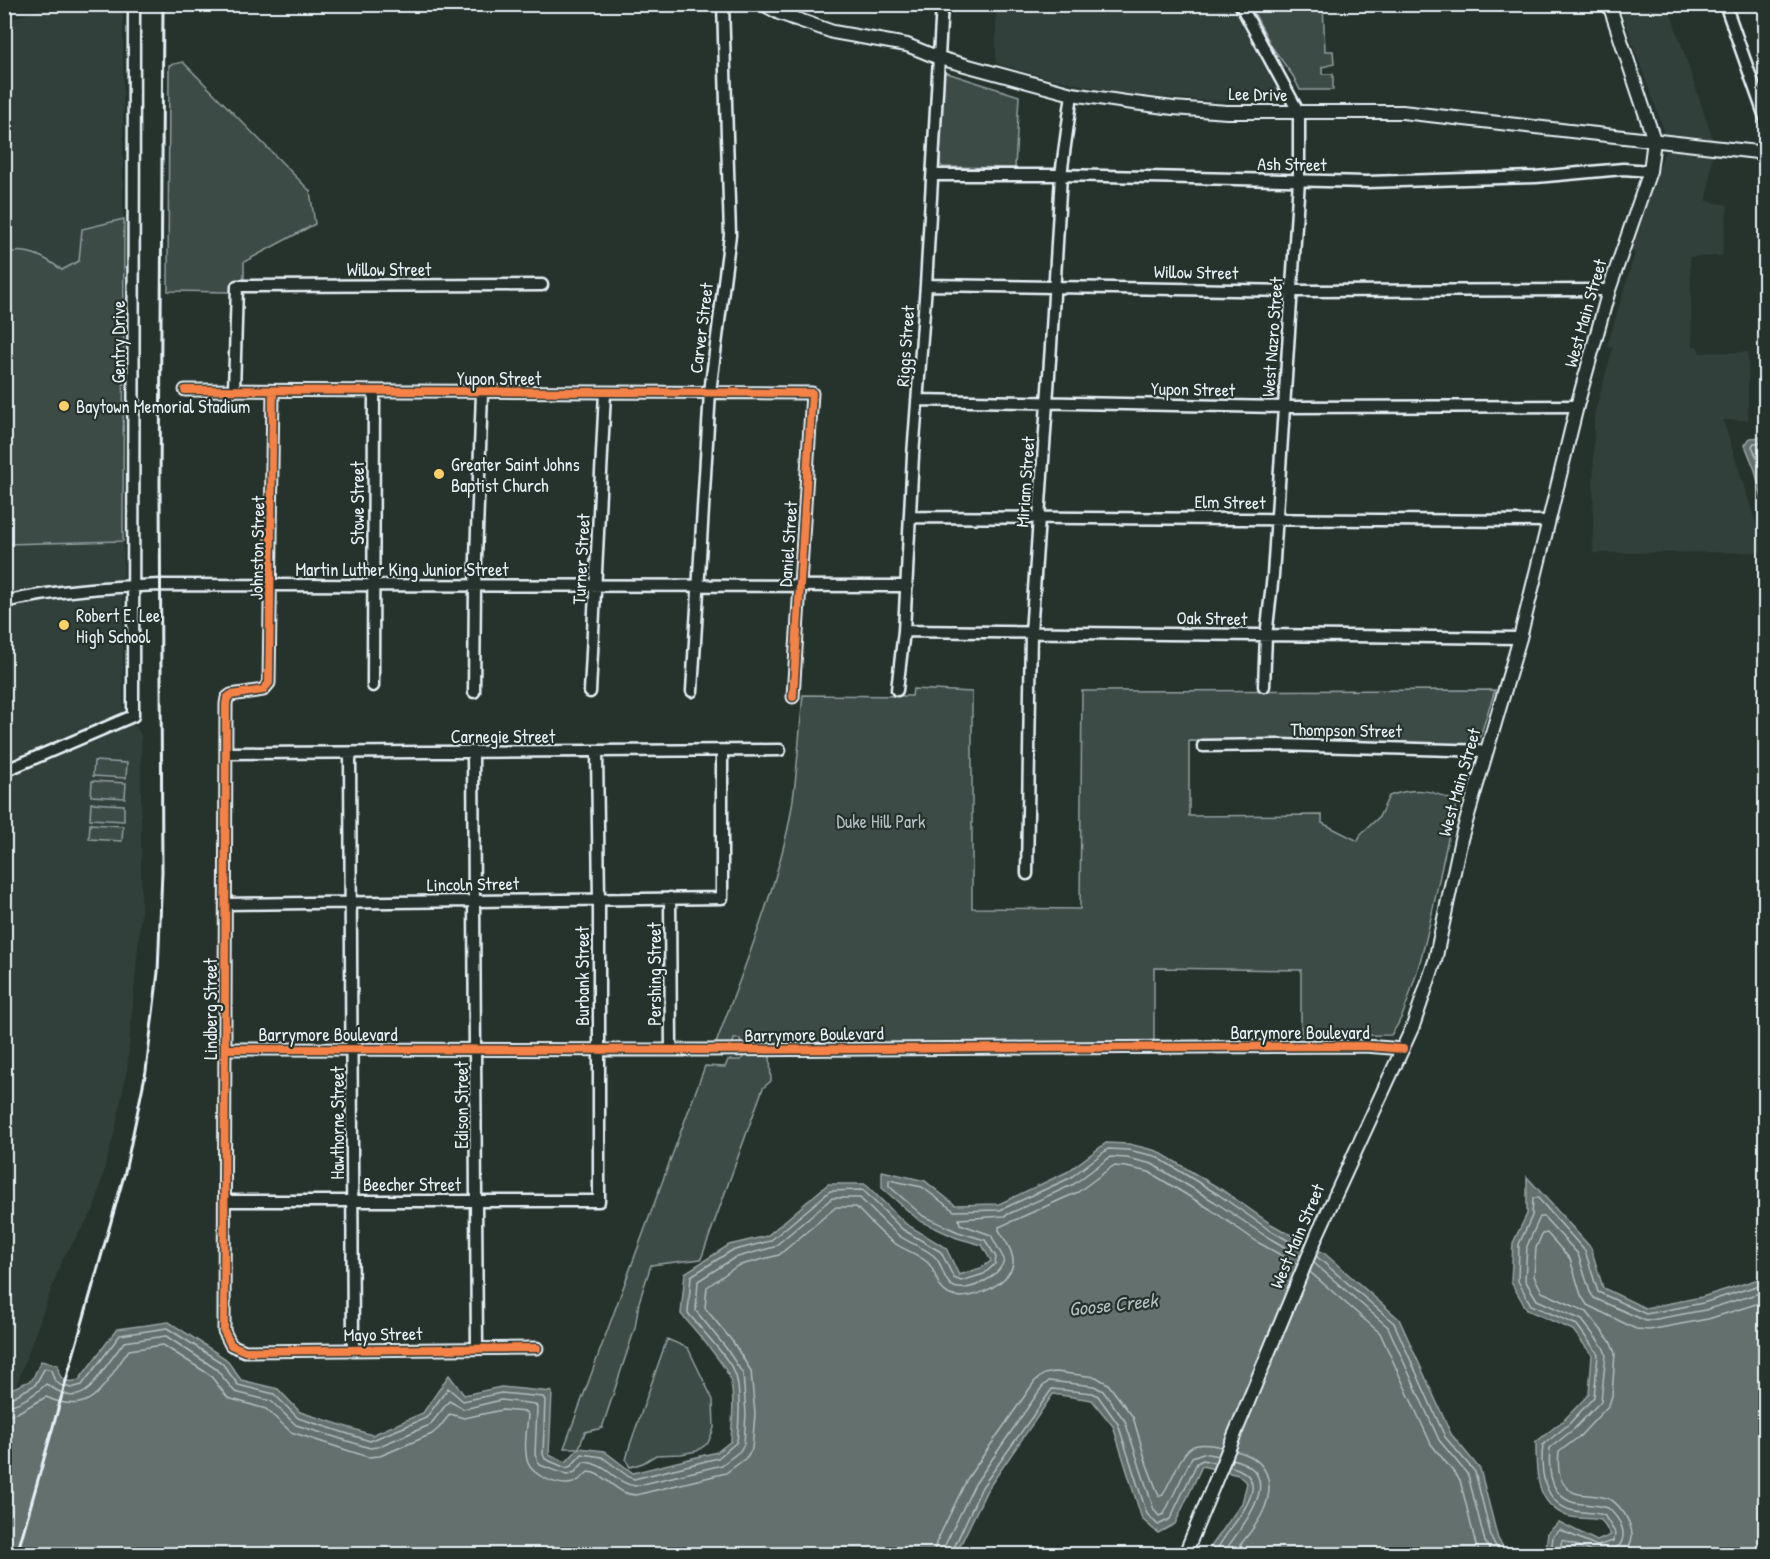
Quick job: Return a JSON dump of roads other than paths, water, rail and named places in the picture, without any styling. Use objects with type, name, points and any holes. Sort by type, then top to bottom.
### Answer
[{"type":"main road","name":"Lee Drive","points":[[763,4],[793,19],[833,32],[907,45],[939,58],[1072,94],[1173,108],[1299,113],[1402,112],[1766,153]]},
{"type":"main road","name":"West Main Street","points":[[1185,1552],[1318,1233],[1403,1049],[1435,961],[1461,839],[1520,638],[1576,406],[1609,290],[1650,171],[1654,140],[1609,4]]},
{"type":"street","name":"Gentry Drive","points":[[4,771],[133,716],[134,4]]},
{"type":"street","name":"Carver Street","points":[[692,691],[710,392],[730,235],[723,4]]},
{"type":"street","points":[[792,4],[793,19]]},
{"type":"street","name":"Riggs Street","points":[[897,690],[904,631],[917,400],[927,285],[942,4]]},
{"type":"street","name":"West Nazro Street","points":[[1240,4],[1299,113],[1299,180],[1264,686]]},
{"type":"street","points":[[1725,4],[1766,120]]},
{"type":"street","name":"Miriam Street","points":[[1027,874],[1031,633],[1061,175],[1072,94]]},
{"type":"street","name":"Ash Street","points":[[933,175],[1061,175],[1367,182],[1536,177],[1623,169],[1650,171]]},
{"type":"street","name":"Willow Street","points":[[234,391],[237,286],[542,285]]},
{"type":"street","name":"Willow Street","points":[[927,285],[1292,291],[1609,290]]},
{"type":"street","name":"Yupon Street","points":[[185,390],[812,393]]},
{"type":"street","name":"Johnston Street","points":[[251,693],[266,688],[269,683],[273,391]]},
{"type":"street","name":"Stowe Street","points":[[373,686],[374,392]]},
{"type":"street","points":[[474,692],[475,586],[482,393]]},
{"type":"street","name":"Turner Street","points":[[590,692],[605,393]]},
{"type":"street","name":"Daniel Street","points":[[793,697],[812,393]]},
{"type":"street","name":"Yupon Street","points":[[917,400],[1283,407],[1576,406]]},
{"type":"street","name":"Elm Street","points":[[910,517],[1549,521]]},
{"type":"street","name":"Martin Luther King Junior Street","points":[[4,602],[47,594],[134,586],[800,584],[906,586]]},
{"type":"street","name":"Oak Street","points":[[904,631],[1520,638]]},
{"type":"street","name":"Lindberg Street","points":[[231,1345],[224,1331],[227,698],[231,695],[251,693]]},
{"type":"street","name":"Thompson Street","points":[[1203,746],[1279,745],[1487,750]]},
{"type":"street","name":"Carnegie Street","points":[[226,753],[780,750]]},
{"type":"street","name":"Lincoln Street","points":[[225,904],[722,898],[722,751]]},
{"type":"street","name":"Burbank Street","points":[[597,752],[599,1201]]},
{"type":"street","name":"Hawthorne Street","points":[[350,753],[352,1350]]},
{"type":"street","name":"Edison Street","points":[[473,753],[477,1348]]},
{"type":"street","name":"Pershing Street","points":[[670,898],[671,1050]]},
{"type":"street","name":"Barrymore Boulevard","points":[[225,1049],[671,1050],[1318,1046],[1403,1049]]},
{"type":"street","name":"Beecher Street","points":[[225,1200],[599,1201]]},
{"type":"street","name":"Mayo Street","points":[[231,1345],[245,1351],[537,1348]]},
{"type":"water","points":[[1766,437],[1765,512],[1755,470],[1745,445],[1750,438]]},
{"type":"water","name":"Goose Creek","points":[[1106,1143],[1129,1144],[1157,1151],[1222,1190],[1271,1224],[1324,1253],[1399,1319],[1451,1434],[1480,1469],[1498,1539],[1508,1554],[1209,1554],[1210,1548],[1242,1503],[1247,1483],[1238,1475],[1202,1466],[1175,1524],[1158,1533],[1142,1519],[1113,1426],[1092,1400],[1053,1394],[987,1490],[956,1554],[5,1554],[4,1392],[8,1393],[11,1389],[32,1380],[41,1361],[58,1365],[59,1374],[64,1380],[79,1380],[117,1329],[169,1322],[226,1359],[241,1380],[278,1389],[300,1412],[372,1435],[423,1413],[449,1375],[464,1395],[501,1387],[552,1392],[549,1455],[566,1462],[579,1448],[604,1451],[633,1473],[717,1452],[731,1441],[732,1386],[727,1372],[715,1355],[681,1314],[685,1273],[729,1245],[767,1236],[828,1184],[865,1184],[906,1224],[946,1248],[959,1275],[981,1268],[991,1261],[982,1245],[957,1238],[920,1221],[882,1188],[882,1171],[925,1181],[955,1205],[999,1204],[1067,1172]]},
{"type":"water","points":[[1527,1177],[1591,1248],[1603,1288],[1645,1308],[1702,1297],[1765,1277],[1765,1554],[1545,1554],[1548,1533],[1559,1522],[1597,1541],[1611,1535],[1601,1520],[1571,1517],[1556,1510],[1543,1495],[1537,1475],[1536,1442],[1565,1419],[1589,1394],[1592,1355],[1573,1330],[1527,1310],[1511,1282],[1513,1243],[1527,1214]]},
{"type":"railway","points":[[17,1554],[125,1172],[146,1071],[158,972],[162,871],[160,484],[163,4]]},
{"type":"place","name":"Baytown Memorial Stadium","points":[[64,406]]},
{"type":"place","name":"Greater Saint Johns Baptist Church","points":[[439,474]]},
{"type":"place","name":"Robert E. Lee High School","points":[[64,625]]},
{"type":"park label","name":"Duke Hill Park","points":[[881,821]]}]
